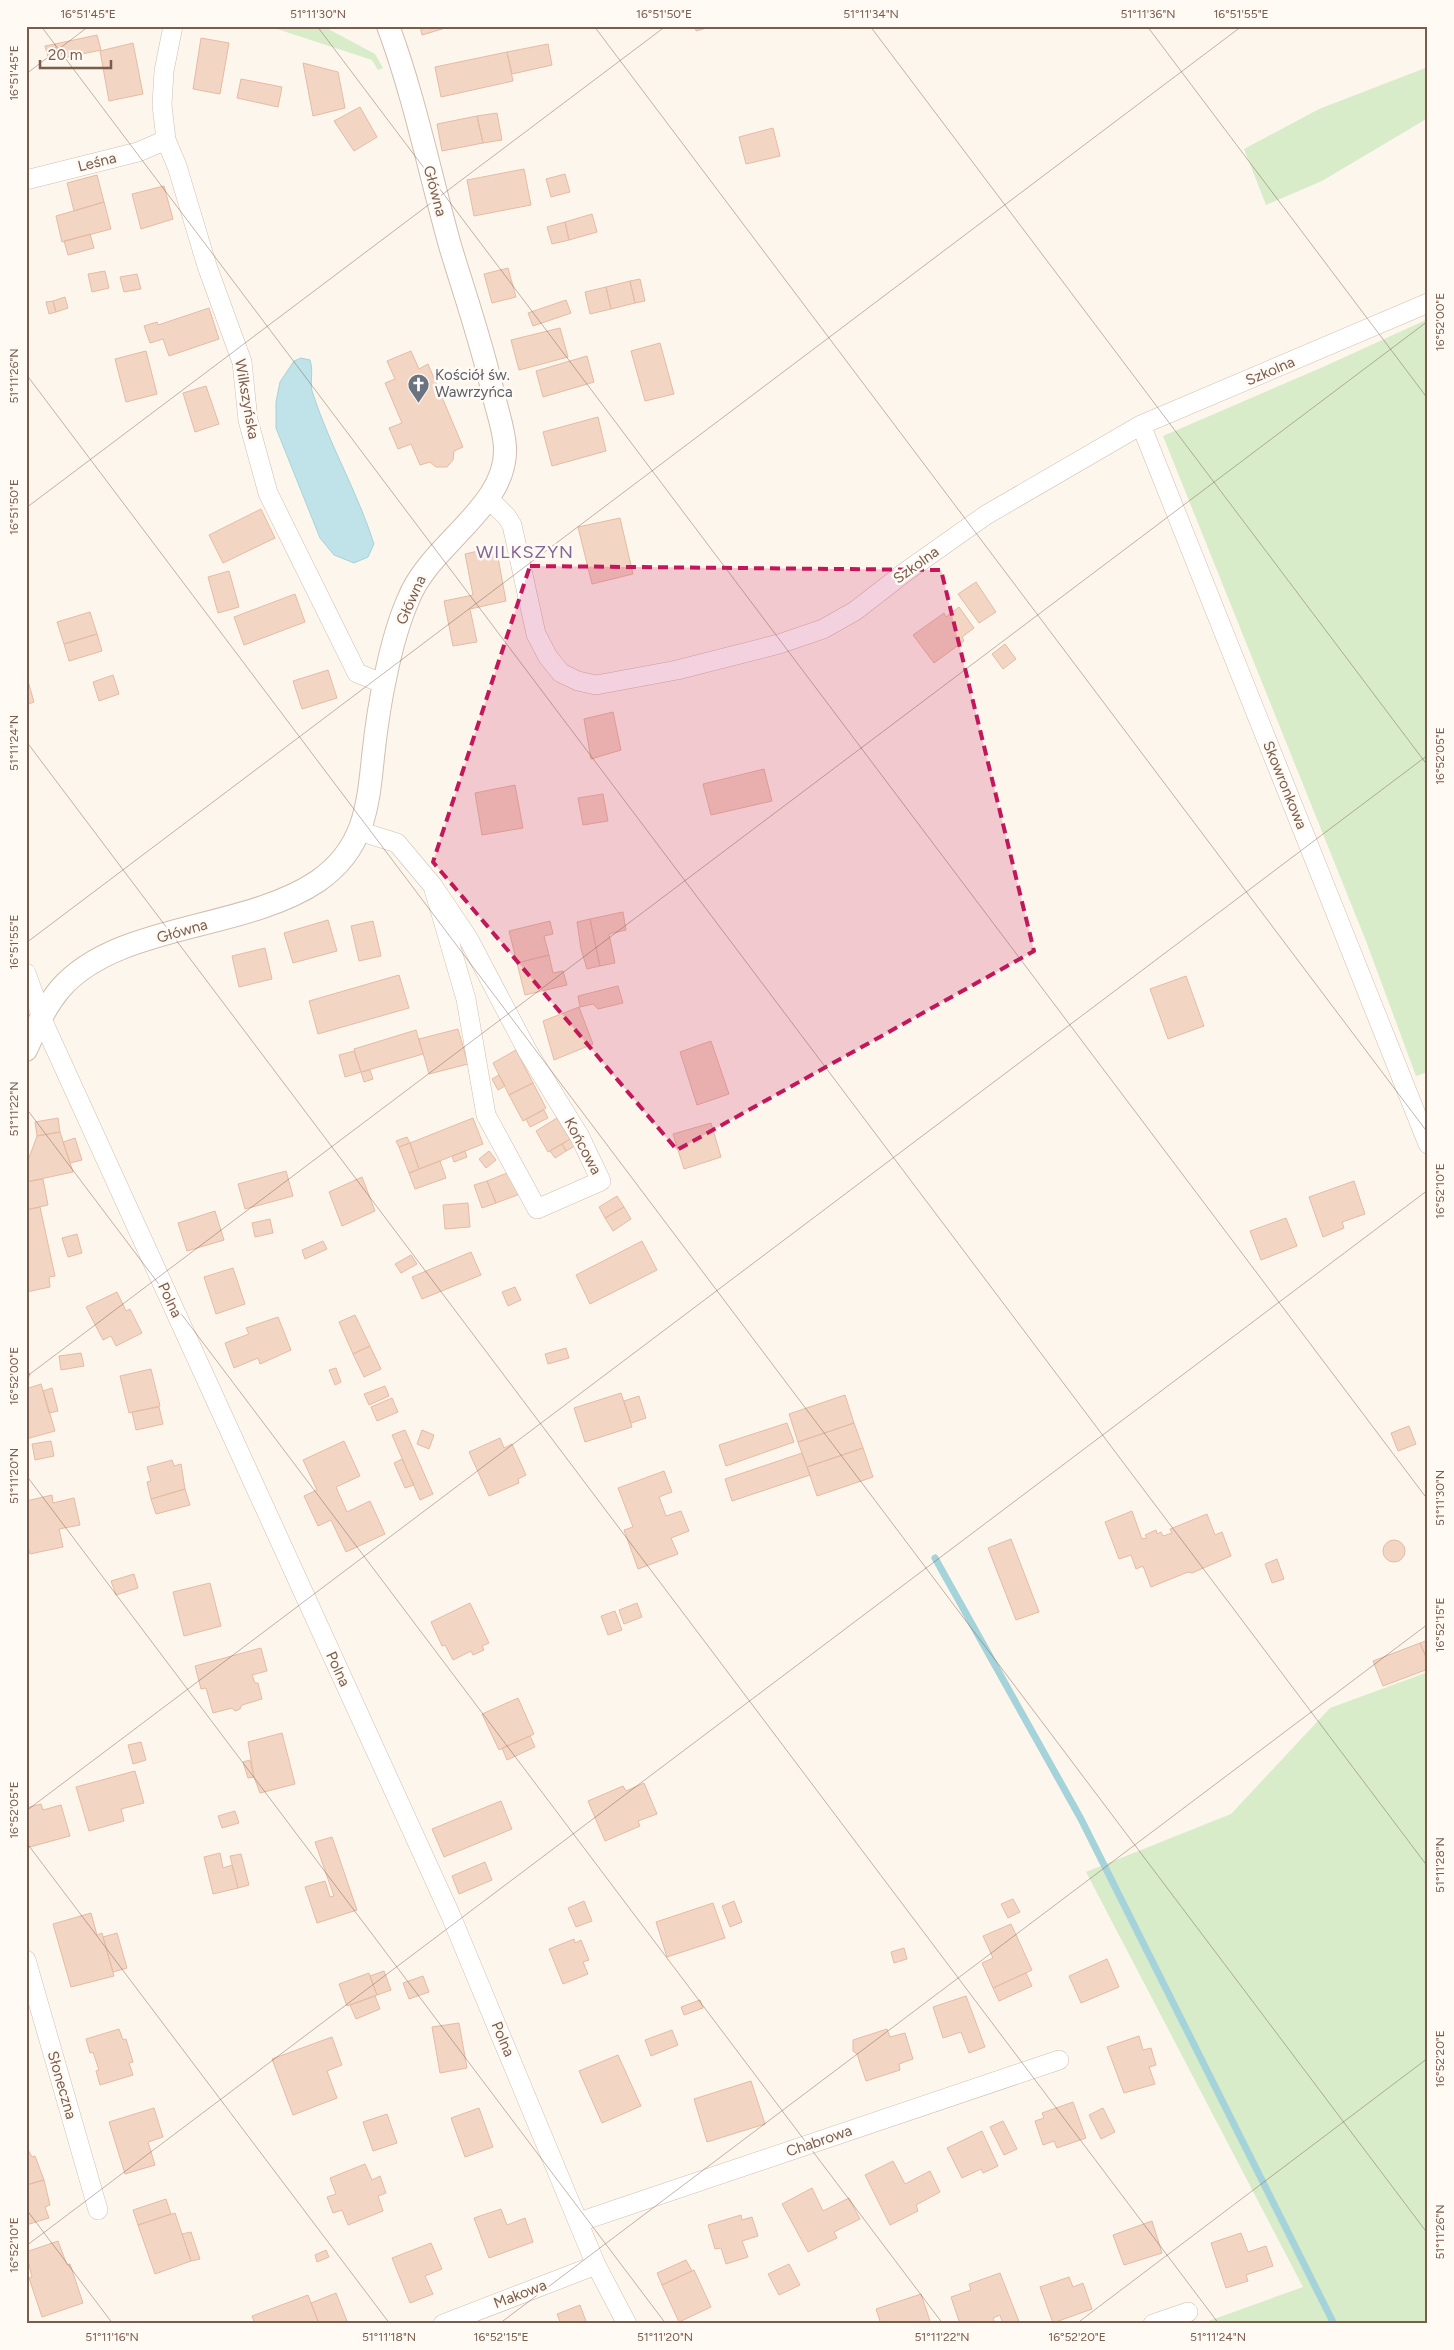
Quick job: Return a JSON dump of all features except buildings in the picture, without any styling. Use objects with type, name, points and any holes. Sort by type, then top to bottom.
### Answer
[{"type":"street","name":"Wilkszyńska","points":[[173,26],[164,71],[162,105],[166,140],[177,166],[207,266],[242,362],[248,420],[268,494],[357,673],[384,684]]},
{"type":"street","name":"Główna","points":[[26,1050],[41,1017],[62,986],[86,966],[101,957],[132,945],[245,914],[299,893],[329,872],[342,859],[359,831],[368,809],[384,684],[402,618],[416,580],[442,548],[489,499],[503,471],[505,444],[490,380],[444,221],[400,58],[388,26]]},
{"type":"street","name":"Leśna","points":[[26,180],[138,152],[166,140]]},
{"type":"street","name":"Szkolna","points":[[489,499],[508,517],[512,525],[536,634],[548,657],[561,673],[578,682],[596,685],[677,670],[736,656],[823,629],[856,612],[904,573],[986,515],[1141,426],[1428,303]]},
{"type":"street","name":"Skowronkowa","points":[[1141,426],[1428,1144]]},
{"type":"street","name":"Końcowa","points":[[359,831],[397,843],[433,886],[468,938],[528,1052],[580,1137],[601,1181],[537,1209],[486,1115],[466,999],[433,886]]},
{"type":"street","name":"Polna","points":[[26,972],[41,1017],[447,1907],[596,2265],[627,2324]]},
{"type":"street","name":"Słoneczna","points":[[26,1960],[98,2210]]},
{"type":"street","name":"Chabrowa","points":[[579,2222],[1059,2060]]},
{"type":"street","name":"Makowa","points":[[444,2324],[596,2265]]},
{"type":"street","points":[[1153,2324],[1188,2312]]},
{"type":"highlighted area","points":[[530,566],[941,570],[1034,951],[677,1150],[433,862]]},
{"type":"green space","points":[[278,26],[323,26],[375,54],[383,68],[378,70],[372,60],[277,29]]},
{"type":"green space","points":[[1428,67],[1428,118],[1322,181],[1266,205],[1244,149],[1319,109]]},
{"type":"green space","points":[[1428,319],[1428,1072],[1416,1076],[1366,941],[1163,436],[1323,367]]},
{"type":"green space","points":[[1428,1672],[1428,2324],[1200,2324],[1303,2287],[1086,1872],[1231,1814],[1330,1708]]},
{"type":"water","points":[[301,358],[310,360],[313,394],[374,544],[368,557],[354,563],[334,555],[320,538],[276,428],[276,402],[280,382],[294,361]]},
{"type":"waterway","points":[[935,1558],[1081,1819],[1334,2324]]},
{"type":"place","name":"Kościół św. Wawrzyńca","points":[[419,403]]},
{"type":"district","name":"WILKSZYN","points":[[525,552]]}]
